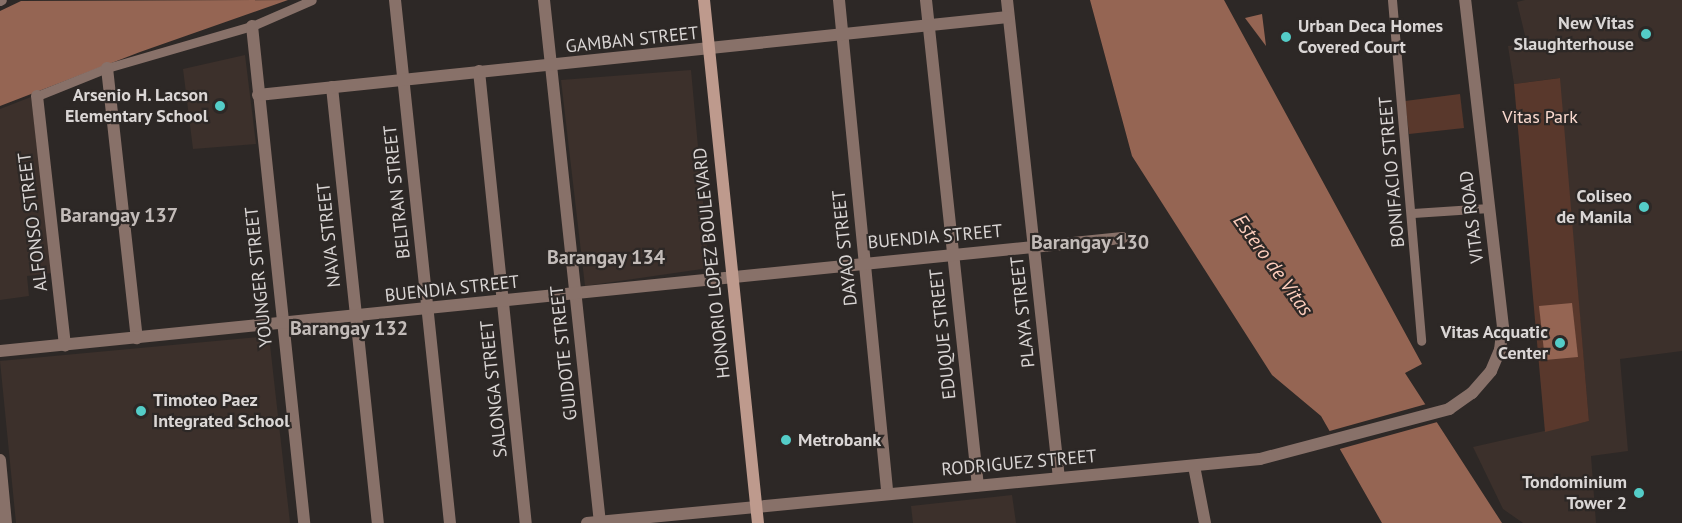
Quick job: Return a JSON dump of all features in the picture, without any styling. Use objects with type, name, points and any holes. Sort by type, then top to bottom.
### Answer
[{"type":"main road","name":"HONORIO LOPEZ BOULEVARD","points":[[704,0],[758,523]]},
{"type":"street","points":[[37,96],[107,68],[252,26],[312,0]]},
{"type":"street","name":"BELTRAN STREET","points":[[395,0],[450,523]]},
{"type":"street","name":"GUIDOTE STREET","points":[[544,0],[600,522]]},
{"type":"street","name":"DAYAO STREET","points":[[839,0],[887,494]]},
{"type":"street","name":"EDUQUE STREET","points":[[926,0],[978,485]]},
{"type":"street","name":"PLAYA STREET","points":[[1007,0],[1059,477]]},
{"type":"street","name":"BONIFACIO STREET","points":[[1392,0],[1413,213],[1421,340]]},
{"type":"street","name":"VITAS ROAD","points":[[1449,409],[1482,382],[1500,350],[1503,327],[1465,0]]},
{"type":"street","name":"GAMBAN STREET","points":[[258,95],[479,71],[709,50],[1008,17]]},
{"type":"street","name":"YOUNGER STREET","points":[[252,26],[304,523]]},
{"type":"street","points":[[107,68],[137,338]]},
{"type":"street","name":"SALONGA STREET","points":[[479,71],[526,523]]},
{"type":"street","name":"NAVA STREET","points":[[332,87],[378,523]]},
{"type":"street","name":"ALFONSO STREET","points":[[37,96],[66,345]]},
{"type":"street","points":[[1413,213],[1489,208]]},
{"type":"street","name":"BUENDIA STREET","points":[[0,351],[503,303],[864,261],[1122,238]]},
{"type":"street","name":"RODRIGUEZ STREET","points":[[587,523],[1260,459],[1449,409]]},
{"type":"street","points":[[0,460],[6,523]]},
{"type":"street","points":[[1194,465],[1205,523]]},
{"type":"shaded area","points":[[1525,0],[1682,0],[1682,351],[1620,359],[1628,451],[1591,456],[1596,523],[1523,523],[1503,509],[1473,447],[1589,421],[1559,78],[1514,84],[1508,46],[1527,44],[1517,2]]},
{"type":"shaded area","name":"Arsenio H. Lacson Elementary School","points":[[245,55],[256,144],[193,149],[183,69]]},
{"type":"shaded area","points":[[691,70],[709,268],[585,286],[561,80]]},
{"type":"shaded area","points":[[31,97],[53,273],[27,276],[29,296],[0,300],[0,109]]},
{"type":"shaded area","name":"Timoteo Paez Integrated School","points":[[269,336],[290,523],[16,523],[0,361]]},
{"type":"shaded area","points":[[1012,495],[1016,523],[913,523],[911,506]]},
{"type":"green space","name":"Vitas Park","points":[[1560,78],[1589,421],[1545,432],[1514,84]]},
{"type":"green space","points":[[1460,94],[1464,128],[1409,134],[1405,101]]},
{"type":"water","points":[[288,0],[140,52],[0,106],[0,11],[21,1]]},
{"type":"water","name":"Estero de Vitas","points":[[1090,0],[1224,0],[1422,364],[1405,373],[1502,523],[1382,523],[1321,416],[1272,375],[1132,156]]},
{"type":"water","points":[[1262,14],[1266,46],[1245,18]]},
{"type":"water","points":[[1572,303],[1578,357],[1545,360],[1539,306]]},
{"type":"pier","points":[[1430,403],[1441,421],[1336,450],[1326,432]]},
{"type":"place","name":"New Vitas Slaughterhouse","points":[[1646,34]]},
{"type":"place","name":"Urban Deca Homes Covered Court","points":[[1286,37]]},
{"type":"place","name":"Arsenio H. Lacson Elementary School","points":[[220,106]]},
{"type":"place","name":"Coliseo de Manila","points":[[1644,207]]},
{"type":"place","name":"Vitas Acquatic Center","points":[[1560,343]]},
{"type":"place","name":"Timoteo Paez Integrated School","points":[[141,411]]},
{"type":"place","name":"Metrobank","points":[[786,440]]},
{"type":"place","name":"Tondominium Tower 2","points":[[1639,493]]},
{"type":"district","name":"Barangay 137","points":[[119,215]]},
{"type":"district","name":"Barangay 130","points":[[1090,242]]},
{"type":"district","name":"Barangay 134","points":[[606,257]]},
{"type":"district","name":"Barangay 132","points":[[349,328]]}]
